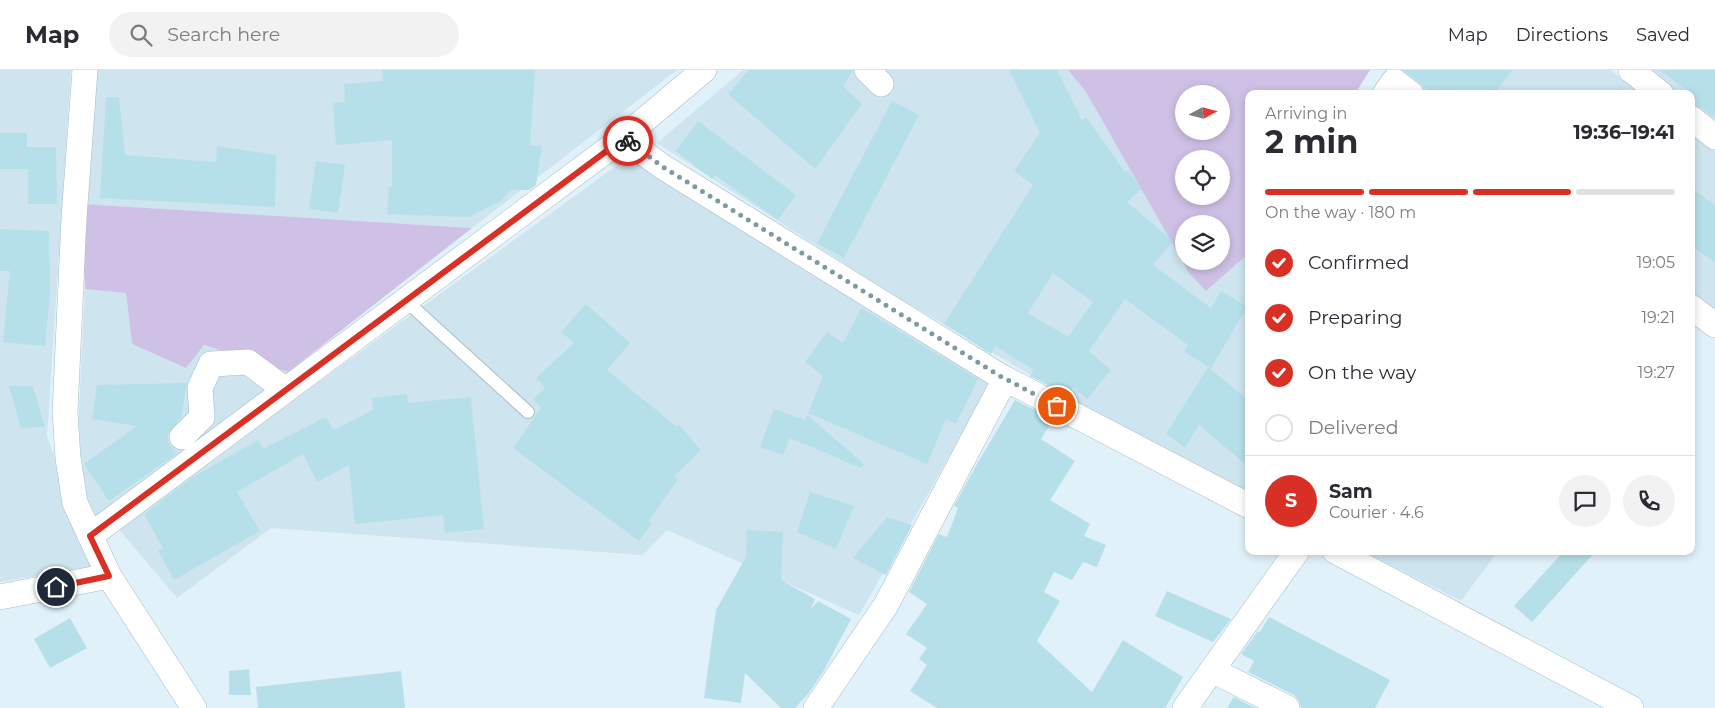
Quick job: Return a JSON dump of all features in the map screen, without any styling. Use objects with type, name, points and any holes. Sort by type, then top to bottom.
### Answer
[{"type":"street","points":[[85,70],[74,218],[65,412],[68,458],[75,503],[109,576],[194,708]]},
{"type":"street","points":[[90,536],[624,138],[704,70]]},
{"type":"street","points":[[1631,70],[1656,90]]},
{"type":"street","points":[[1388,90],[1394,81],[1406,90]]},
{"type":"street","points":[[1695,121],[1715,137]]},
{"type":"street","points":[[624,138],[663,167],[1005,379],[1245,504]]},
{"type":"street","points":[[1695,310],[1715,325]]},
{"type":"street","points":[[182,437],[202,417],[200,388],[211,364],[248,362],[286,390]]},
{"type":"street","points":[[816,708],[886,605],[1005,379]]},
{"type":"street","points":[[1184,708],[1294,555]]},
{"type":"street","points":[[1343,555],[1631,708]]},
{"type":"street","points":[[0,597],[109,576]]},
{"type":"street","points":[[1212,670],[1287,708]]},
{"type":"lane","points":[[405,300],[528,412]]},
{"type":"shaded area","points":[[0,70],[71,70],[47,436],[93,567],[0,582]]},
{"type":"shaded area","points":[[96,70],[677,70],[472,228],[82,204]]},
{"type":"shaded area","points":[[743,70],[1068,70],[1086,92],[1175,248],[1175,270],[1187,270],[1206,290],[1245,256],[1245,491],[1113,423],[885,290],[657,143]]},
{"type":"shaded area","points":[[1068,70],[1370,70],[1358,90],[1245,90],[1245,257],[1230,270],[1230,215],[1175,215],[1175,248],[1086,92]]},
{"type":"shaded area","points":[[1388,70],[1610,70],[1637,90],[1415,90]]},
{"type":"shaded area","points":[[1642,70],[1715,70],[1715,127],[1695,111],[1695,90],[1667,90]]},
{"type":"shaded area","points":[[1695,133],[1715,149],[1715,314],[1695,299]]},
{"type":"shaded area","points":[[631,155],[992,381],[859,615],[667,530],[643,555],[271,528],[177,598],[118,528]]},
{"type":"shaded area","points":[[82,204],[472,228],[288,372],[204,345],[186,368],[132,344],[126,293],[85,289]]},
{"type":"shaded area","points":[[1187,270],[1230,270],[1206,291]]},
{"type":"shaded area","points":[[85,289],[126,293],[132,344],[186,368],[203,345],[288,372],[97,518],[87,498],[78,434]]},
{"type":"shaded area","points":[[1371,555],[1495,555],[1461,601]]},
{"type":"building","points":[[382,70],[535,70],[530,145],[542,146],[536,185],[529,190],[510,190],[501,201],[469,217],[387,214],[389,187],[392,187],[392,140],[336,145],[333,103],[345,102],[344,84],[383,81]]},
{"type":"building","points":[[749,70],[853,70],[843,86],[862,104],[815,169],[728,94]]},
{"type":"building","points":[[1009,70],[1057,70],[1082,121],[1086,117],[1125,172],[1128,170],[1142,189],[1127,202],[1173,241],[1153,265],[1211,308],[1221,291],[1245,306],[1245,310],[1211,368],[1184,352],[1188,345],[1125,299],[1089,351],[1111,370],[1087,399],[1073,387],[1068,395],[1030,376],[1034,370],[995,346],[991,354],[944,324],[1033,185],[1014,171],[1040,133]],"holes":[[[1053,273],[1093,302],[1068,337],[1028,313]]]},
{"type":"building","points":[[1403,70],[1512,70],[1497,90],[1428,90]]},
{"type":"building","points":[[1659,70],[1715,70],[1715,114],[1713,117],[1695,105],[1695,90],[1687,90]]},
{"type":"building","points":[[106,97],[119,97],[125,155],[216,162],[217,146],[276,155],[275,207],[100,198]]},
{"type":"building","points":[[892,101],[919,115],[844,258],[817,243]]},
{"type":"building","points":[[698,121],[796,195],[778,220],[715,175],[712,179],[676,151]]},
{"type":"building","points":[[0,133],[27,133],[27,147],[56,147],[57,204],[28,204],[28,169],[0,169]]},
{"type":"building","points":[[316,161],[345,165],[338,213],[309,209]]},
{"type":"building","points":[[1695,191],[1715,205],[1715,262],[1695,249]]},
{"type":"building","points":[[0,229],[49,231],[50,293],[45,346],[3,342],[10,271],[0,271]]},
{"type":"building","points":[[586,304],[630,343],[607,370],[677,427],[679,425],[701,450],[674,476],[678,479],[649,521],[652,523],[639,541],[513,448],[541,408],[533,399],[545,388],[536,378],[574,343],[561,332]]},
{"type":"building","points":[[861,308],[978,379],[956,424],[946,419],[927,464],[808,413],[823,376],[805,362],[827,332],[843,343]]},
{"type":"building","points":[[1208,367],[1245,398],[1245,464],[1199,425],[1185,447],[1166,434]]},
{"type":"building","points":[[187,383],[181,418],[168,434],[168,441],[176,454],[109,501],[84,464],[137,426],[92,419],[97,385]]},
{"type":"building","points":[[9,386],[33,386],[45,427],[21,428]]},
{"type":"building","points":[[407,394],[408,403],[471,397],[484,529],[445,533],[443,515],[355,524],[349,465],[317,482],[303,454],[237,492],[260,531],[174,580],[158,551],[163,548],[144,514],[193,477],[258,440],[263,449],[326,417],[333,430],[373,410],[372,398]]},
{"type":"building","points":[[1015,400],[1053,420],[1041,439],[1075,461],[1050,500],[1090,524],[1084,536],[1106,545],[1097,567],[1083,562],[1072,580],[1054,572],[1044,592],[1060,601],[1037,641],[1092,692],[1123,640],[1183,677],[1165,708],[937,708],[910,691],[927,665],[919,659],[927,648],[906,634],[927,604],[909,592],[939,534],[947,537],[958,508],[954,506]]},
{"type":"building","points":[[774,409],[805,420],[807,415],[864,464],[861,468],[790,438],[783,455],[760,447]]},
{"type":"building","points":[[810,492],[854,506],[836,549],[797,532]]},
{"type":"building","points":[[887,517],[912,525],[886,575],[853,558]]},
{"type":"building","points":[[747,530],[783,532],[781,580],[815,599],[811,609],[818,601],[851,619],[823,672],[808,694],[795,708],[781,708],[745,673],[741,703],[704,698],[716,610],[746,557]]},
{"type":"building","points":[[1560,555],[1592,555],[1532,622],[1514,606]]},
{"type":"building","points":[[1167,591],[1231,619],[1213,642],[1155,616]]},
{"type":"building","points":[[1269,617],[1390,680],[1375,708],[1301,708],[1299,701],[1294,695],[1248,672],[1254,661],[1241,654],[1258,631],[1260,632]]},
{"type":"building","points":[[70,618],[87,648],[50,668],[34,639]]},
{"type":"building","points":[[249,669],[251,695],[229,695],[229,671]]},
{"type":"building","points":[[401,671],[405,708],[258,708],[256,687]]},
{"type":"building","points":[[1234,697],[1255,708],[1227,708]]},
{"type":"way so far","points":[[628,141],[663,167],[1000,376],[1057,406]]},
{"type":"route","points":[[56,587],[109,576],[90,536],[624,138],[628,141]]}]
